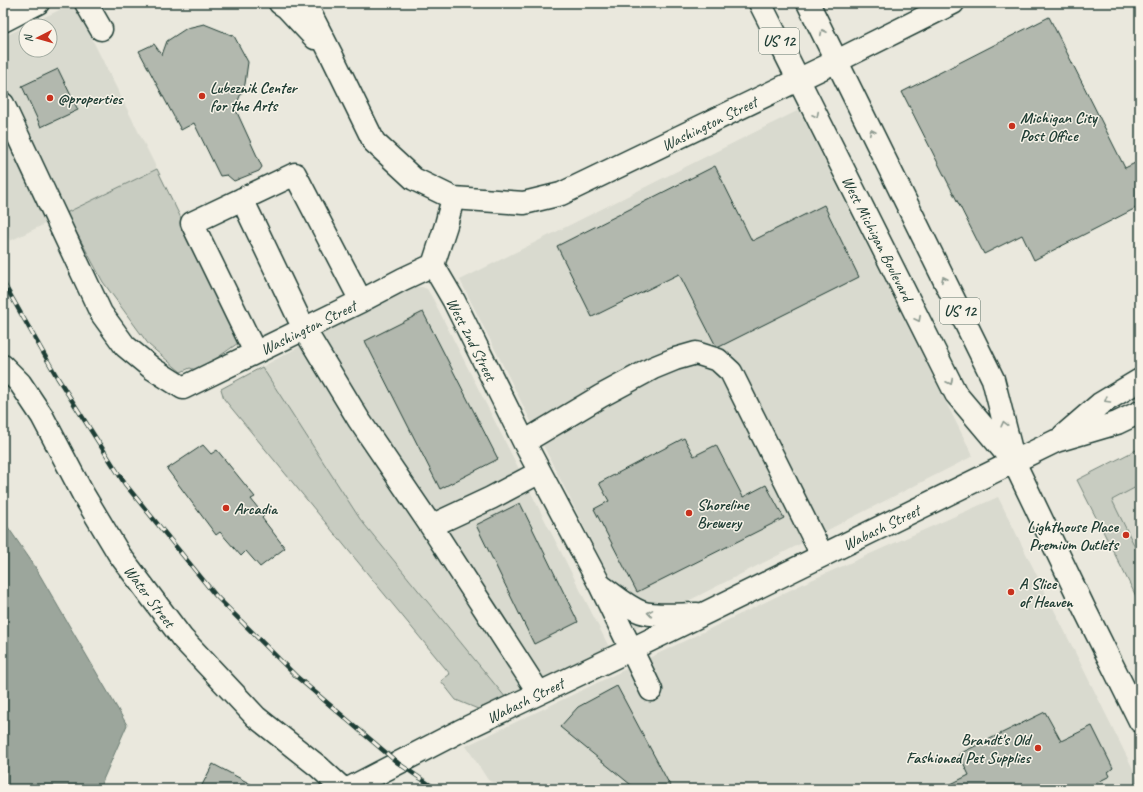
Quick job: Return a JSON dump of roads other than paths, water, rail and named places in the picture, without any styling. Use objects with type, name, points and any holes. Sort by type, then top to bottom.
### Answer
[{"type":"street","points":[[3,21],[38,3]]},
{"type":"street","points":[[86,3],[101,29]]},
{"type":"street","points":[[280,3],[286,7],[331,54]]},
{"type":"street","points":[[305,3],[374,142],[414,179],[453,198],[433,265]]},
{"type":"street","name":"West Michigan Boulevard","points":[[760,3],[956,394],[1014,462]]},
{"type":"street","name":"West Michigan Boulevard","points":[[808,3],[993,379],[1014,462],[1140,721]]},
{"type":"street","name":"Washington Street","points":[[453,198],[524,202],[561,194],[837,61],[953,3]]},
{"type":"street","name":"Washington Street","points":[[3,104],[101,313],[124,346],[153,369],[183,388],[433,265]]},
{"type":"street","points":[[255,352],[192,223],[295,174],[361,301]]},
{"type":"street","points":[[242,199],[304,329],[359,420],[431,526],[539,693]]},
{"type":"street","name":"West 2nd Street","points":[[433,265],[454,301],[524,442],[600,585],[651,690]]},
{"type":"street","points":[[524,442],[601,396],[653,368],[675,359],[696,353],[718,360],[731,372],[822,555]]},
{"type":"street","name":"Water Street","points":[[3,366],[20,383],[42,416],[83,494],[119,554],[182,638],[256,717],[343,789]]},
{"type":"street","name":"Wabash Street","points":[[1059,440],[1100,404],[1140,380]]},
{"type":"street","name":"Wabash Street","points":[[348,789],[460,731],[632,649],[1059,440],[1117,423],[1140,412]]},
{"type":"street","points":[[431,526],[540,472]]},
{"type":"street","name":"Wabash Street","points":[[600,585],[623,602],[640,611],[652,614],[702,614]]},
{"type":"railway","points":[[3,282],[57,377],[125,484],[216,596],[297,677],[398,763],[436,789]]},
{"type":"place","name":"Lubeznik Center for the Arts","points":[[202,96]]},
{"type":"place","name":"@properties","points":[[50,98]]},
{"type":"place","name":"Michigan City Post Office","points":[[1012,126]]},
{"type":"place","name":"Arcadia","points":[[226,508]]},
{"type":"place","name":"Shoreline Brewery","points":[[689,513]]},
{"type":"place","name":"Lighthouse Place Premium Outlets","points":[[1126,535]]},
{"type":"place","name":"A Slice of Heaven","points":[[1011,592]]},
{"type":"place","name":"Brandt's Old Fashioned Pet Supplies","points":[[1038,748]]}]
